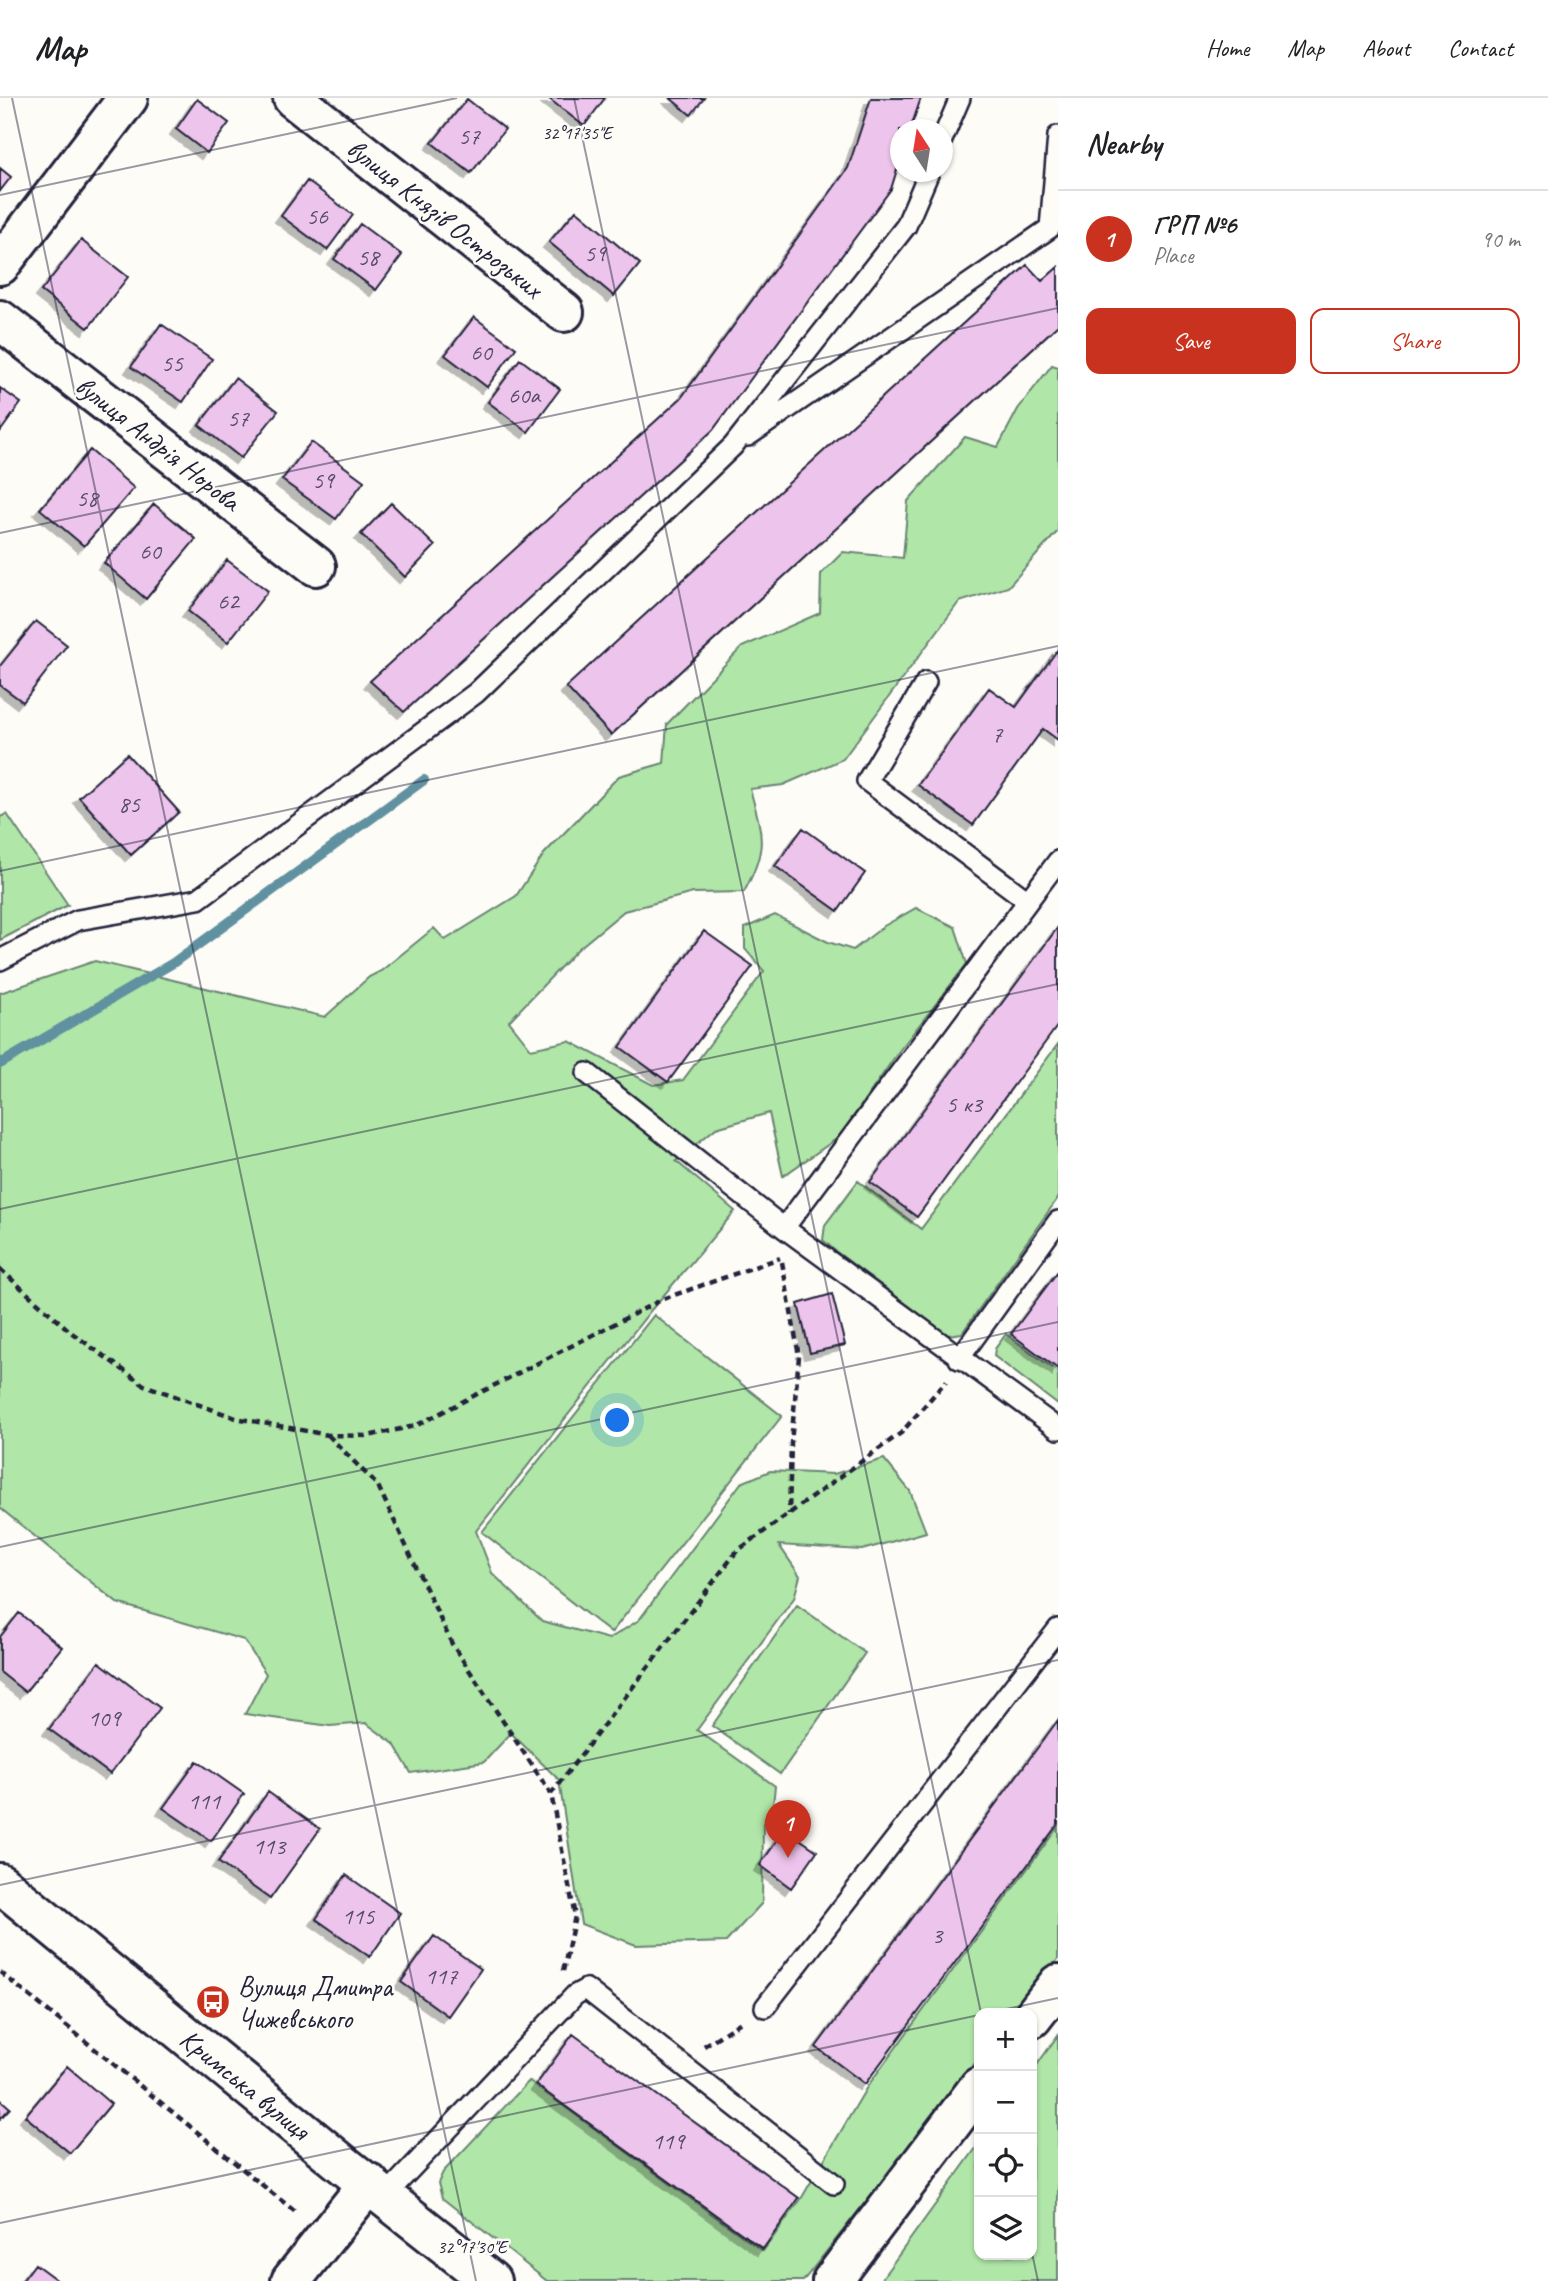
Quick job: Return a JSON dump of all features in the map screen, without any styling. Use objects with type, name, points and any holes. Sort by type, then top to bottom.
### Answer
[{"type":"street","points":[[0,265],[128,98]]},
{"type":"street","name":"вулиця Князів Острозьких","points":[[293,98],[564,312]]},
{"type":"street","name":"вулиця Андрія Норова","points":[[0,320],[316,566]]},
{"type":"street","name":"Кримська вулиця","points":[[3,1894],[492,2281]]},
{"type":"street","points":[[1037,2011],[1058,1984]]},
{"type":"street","points":[[832,2281],[974,2094]]},
{"type":"street","points":[[291,2281],[378,2189]]},
{"type":"lane","points":[[952,119],[960,98]]},
{"type":"lane","points":[[733,446],[1050,229],[1058,136]]},
{"type":"lane","points":[[0,960],[78,920],[198,899],[476,693],[733,446],[906,226],[925,182]]},
{"type":"lane","points":[[926,682],[867,781],[1028,901]]},
{"type":"lane","points":[[784,1228],[1058,861]]},
{"type":"lane","points":[[587,1073],[784,1228],[959,1359],[1058,1429]]},
{"type":"lane","points":[[959,1359],[1058,1221]]},
{"type":"lane","points":[[765,2007],[1058,1629]]},
{"type":"lane","points":[[378,2189],[561,2012],[575,1995],[586,1989],[834,2183]]},
{"type":"path","points":[[0,1269],[72,1333],[144,1385],[236,1418],[328,1435],[368,1436],[415,1426],[663,1299],[811,1248]]},
{"type":"path","points":[[782,1258],[799,1356],[791,1443],[789,1514]]},
{"type":"path","points":[[551,1794],[737,1551],[901,1433],[945,1382],[959,1359]]},
{"type":"path","points":[[328,1435],[378,1486],[452,1644],[551,1794],[575,1916],[561,1980],[561,2012]]},
{"type":"path","points":[[0,1972],[303,2217]]},
{"type":"path","points":[[680,2060],[765,2007]]},
{"type":"green space","points":[[1052,365],[1058,367],[1058,531],[1008,587],[959,602],[843,759],[783,785],[750,789],[761,842],[757,864],[744,892],[693,893],[624,911],[578,949],[509,1021],[531,1049],[569,1041],[653,1085],[683,1080],[764,971],[745,949],[745,928],[775,915],[828,942],[853,950],[884,926],[916,908],[955,927],[967,964],[899,1051],[839,1137],[783,1176],[769,1113],[716,1128],[676,1161],[735,1211],[652,1309],[476,1531],[492,1573],[542,1621],[609,1639],[639,1620],[741,1483],[770,1471],[834,1474],[884,1459],[910,1491],[926,1532],[862,1550],[779,1545],[800,1576],[794,1598],[697,1730],[775,1786],[773,1805],[763,1823],[762,1903],[726,1942],[636,1945],[581,1924],[559,1780],[511,1733],[484,1762],[411,1773],[394,1744],[366,1723],[330,1726],[245,1714],[266,1674],[244,1640],[117,1603],[0,1508],[0,993],[95,961],[325,1017],[369,977],[381,971],[434,928],[445,940],[516,896],[544,854],[619,776],[664,763],[667,724],[742,647],[820,613],[821,574],[843,552],[903,558],[908,501],[965,437],[998,447],[1018,409]]},
{"type":"green space","points":[[7,814],[68,905],[0,940],[0,817]]},
{"type":"green space","points":[[1058,1044],[1058,1198],[962,1333],[948,1335],[834,1250],[823,1240],[825,1225],[858,1181],[921,1229]]},
{"type":"green space","points":[[654,1315],[782,1416],[611,1633],[482,1532]]},
{"type":"green space","points":[[1006,1334],[1058,1372],[1058,1405],[994,1356],[995,1349]]},
{"type":"green space","points":[[797,1605],[865,1653],[780,1774],[712,1726]]},
{"type":"green space","points":[[1058,1827],[1058,1959],[1019,2008],[974,2008],[974,2064],[803,2281],[547,2281],[442,2198],[438,2183],[443,2172],[529,2081],[763,2251],[801,2199],[867,2087]]},
{"type":"green space","points":[[1058,2035],[1058,2281],[880,2281],[974,2151],[974,2260],[1037,2260],[1037,2065]]},
{"type":"building","points":[[548,98],[605,98],[584,126]]},
{"type":"building","points":[[670,98],[704,98],[691,115]]},
{"type":"building","points":[[871,98],[921,98],[914,119],[890,119],[890,182],[893,182],[891,189],[713,430],[404,712],[370,681],[681,398],[848,168]]},
{"type":"building","points":[[197,99],[229,123],[207,153],[176,129]]},
{"type":"building","points":[[467,99],[505,129],[471,173],[432,143]]},
{"type":"building","points":[[0,168],[11,177],[0,191]]},
{"type":"building","points":[[307,181],[353,215],[327,250],[281,216]]},
{"type":"building","points":[[576,210],[640,264],[614,296],[549,242]]},
{"type":"building","points":[[360,224],[402,255],[376,290],[334,259]]},
{"type":"building","points":[[81,240],[128,277],[88,328],[41,291]]},
{"type":"building","points":[[1027,265],[1042,281],[1058,267],[1058,325],[611,735],[566,687]]},
{"type":"building","points":[[474,317],[516,348],[487,387],[445,355]]},
{"type":"building","points":[[161,324],[212,359],[183,402],[131,367]]},
{"type":"building","points":[[520,359],[560,389],[528,432],[488,402]]},
{"type":"building","points":[[235,378],[278,411],[241,458],[199,425]]},
{"type":"building","points":[[0,388],[21,403],[0,432]]},
{"type":"building","points":[[311,442],[364,481],[336,519],[282,480]]},
{"type":"building","points":[[90,450],[134,488],[84,546],[40,509]]},
{"type":"building","points":[[391,503],[435,546],[405,577],[361,534]]},
{"type":"building","points":[[154,504],[196,539],[146,599],[104,563]]},
{"type":"building","points":[[227,560],[268,591],[228,642],[188,611]]},
{"type":"building","points":[[36,621],[67,645],[23,702],[0,685],[0,666]]},
{"type":"building","points":[[1058,649],[1058,740],[1043,729],[973,825],[918,785],[989,688],[1016,707]]},
{"type":"building","points":[[127,754],[179,812],[131,855],[79,797]]},
{"type":"building","points":[[803,828],[865,873],[838,911],[775,866]]},
{"type":"building","points":[[1058,927],[1058,1025],[917,1217],[870,1182]]},
{"type":"building","points":[[704,931],[753,966],[668,1082],[620,1047]]},
{"type":"building","points":[[1058,1271],[1058,1369],[1011,1334]]},
{"type":"building","points":[[832,1294],[845,1345],[810,1353],[798,1304]]},
{"type":"building","points":[[19,1613],[62,1647],[25,1692],[0,1672],[0,1637]]},
{"type":"building","points":[[99,1662],[160,1708],[110,1774],[49,1729]]},
{"type":"building","points":[[1058,1720],[1058,1824],[865,2084],[816,2047]]},
{"type":"building","points":[[197,1761],[244,1794],[211,1841],[163,1808]]},
{"type":"building","points":[[268,1792],[320,1829],[270,1899],[218,1862]]},
{"type":"building","points":[[785,1829],[817,1851],[791,1888],[760,1865]]},
{"type":"building","points":[[346,1875],[400,1913],[370,1957],[316,1919]]},
{"type":"building","points":[[434,1936],[481,1969],[448,2016],[401,1982]]},
{"type":"building","points":[[573,2034],[799,2198],[763,2249],[536,2085]]},
{"type":"building","points":[[67,2066],[111,2104],[70,2153],[25,2116]]},
{"type":"building","points":[[0,2099],[10,2108],[0,2119]]},
{"type":"building","points":[[35,2264],[58,2281],[22,2281]]},
{"type":"waterway","points":[[0,1064],[173,963],[424,780]]},
{"type":"place","name":"ГРП №6","points":[[788,1858]]},
{"type":"place","name":"Вулиця Дмитра Чижевського","points":[[213,2002]]}]
